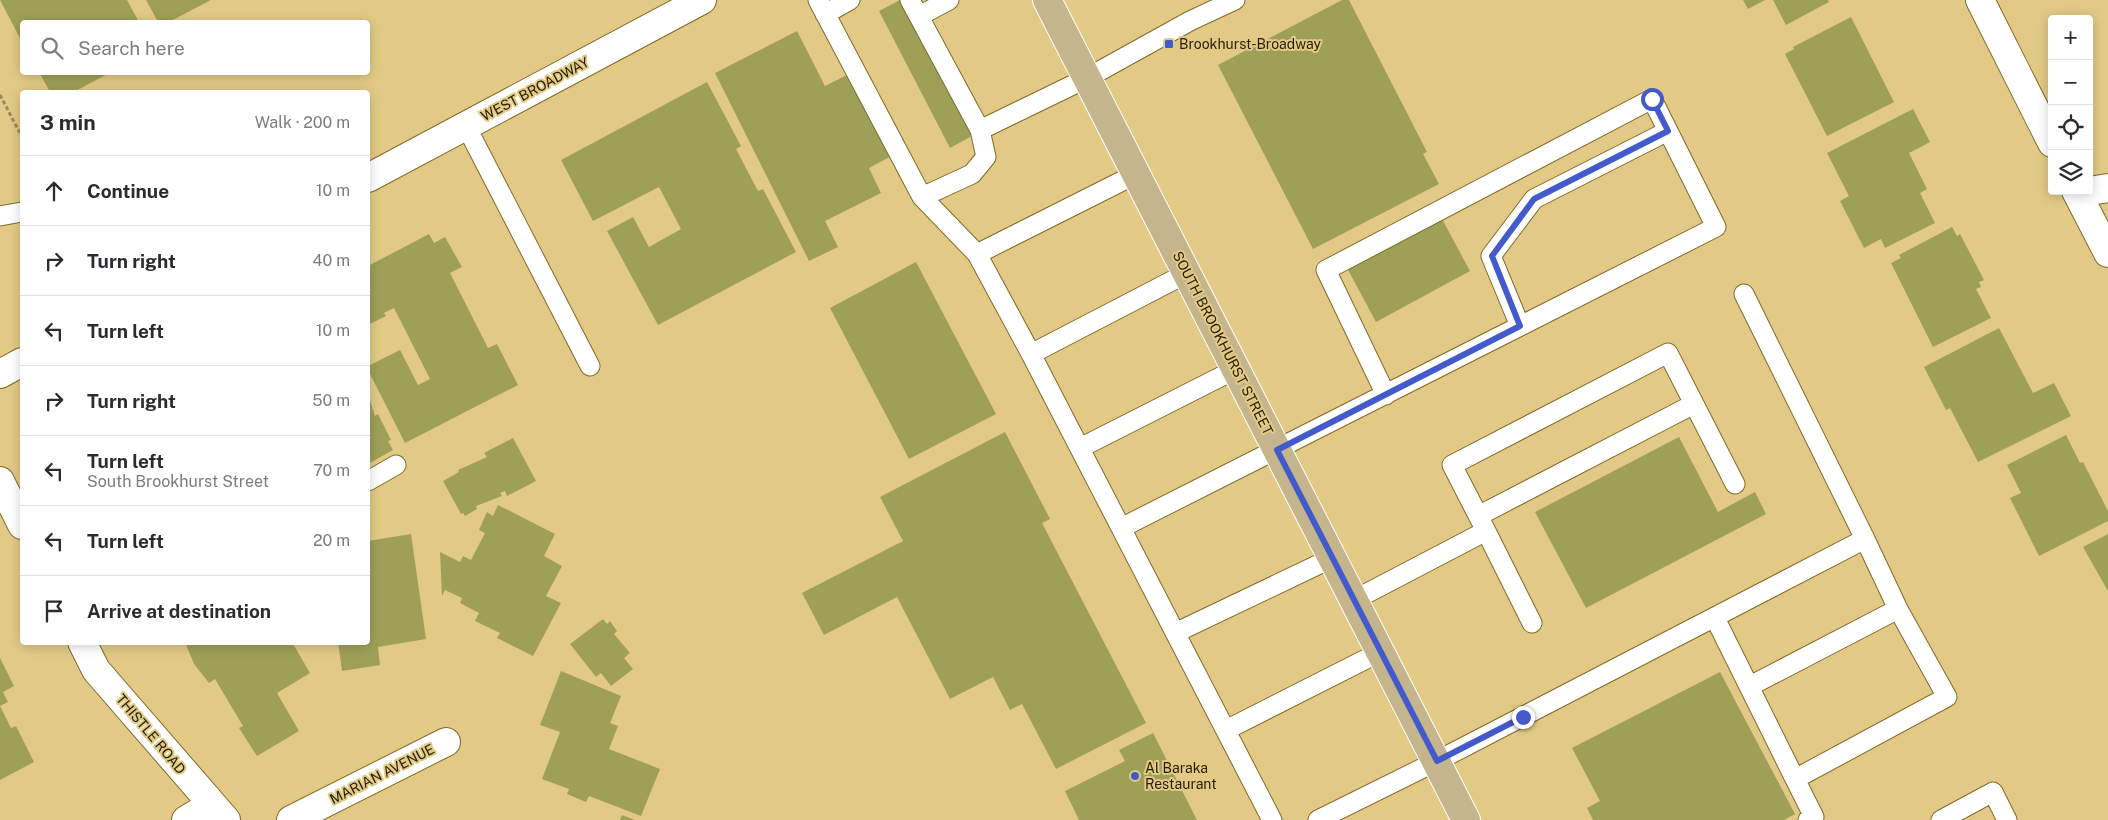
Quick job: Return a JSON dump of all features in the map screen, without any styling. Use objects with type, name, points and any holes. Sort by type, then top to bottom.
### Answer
[{"type":"main road","name":"SOUTH BROOKHURST STREET","points":[[1047,0],[1466,820]]},
{"type":"street","name":"WEST BROADWAY","points":[[370,177],[702,0]]},
{"type":"street","points":[[1980,0],[2048,135]]},
{"type":"street","points":[[2093,190],[2108,188]]},
{"type":"street","points":[[2084,195],[2108,253]]},
{"type":"street","points":[[0,374],[20,363]]},
{"type":"street","points":[[0,481],[20,521]]},
{"type":"street","name":"THISTLE ROAD","points":[[84,645],[96,670],[219,813]]},
{"type":"street","name":"MARIAN AVENUE","points":[[291,820],[446,742]]},
{"type":"street","points":[[186,820],[219,813]]},
{"type":"lane","points":[[850,0],[821,7],[922,198],[977,254],[1080,448],[1272,820]]},
{"type":"lane","points":[[922,198],[972,174],[986,157],[980,130],[914,8],[949,0]]},
{"type":"lane","points":[[980,130],[1087,78],[1190,21],[1235,0]]},
{"type":"lane","points":[[1121,528],[1277,450],[1716,227],[1652,99],[1326,270],[1386,394]]},
{"type":"lane","points":[[466,126],[590,366]]},
{"type":"lane","points":[[1520,326],[1492,256],[1534,199],[1668,131]]},
{"type":"lane","points":[[977,254],[1136,174]]},
{"type":"lane","points":[[0,216],[20,212]]},
{"type":"lane","points":[[1031,354],[1187,273]]},
{"type":"lane","points":[[1744,294],[1898,609],[1947,697],[1795,779]]},
{"type":"lane","points":[[1532,623],[1452,464],[1668,352],[1735,484]]},
{"type":"lane","points":[[1080,448],[1236,369]]},
{"type":"lane","points":[[1354,600],[1482,523],[1694,404]]},
{"type":"lane","points":[[370,480],[396,465]]},
{"type":"lane","points":[[1318,820],[1437,761],[1865,539]]},
{"type":"lane","points":[[1175,633],[1332,558]]},
{"type":"lane","points":[[1750,686],[1898,609]]},
{"type":"lane","points":[[1715,618],[1814,817],[1808,820]]},
{"type":"lane","points":[[1226,730],[1380,652]]},
{"type":"lane","points":[[1941,820],[1993,792],[2007,820]]},
{"type":"path","points":[[0,95],[20,133]]},
{"type":"building","points":[[0,0],[127,0],[138,20],[20,20],[20,38]]},
{"type":"building","points":[[146,0],[211,0],[173,20],[157,20]]},
{"type":"building","points":[[900,0],[972,136],[950,148],[879,11]]},
{"type":"building","points":[[1342,0],[1349,0],[1427,152],[1423,154],[1439,184],[1313,249],[1218,65]]},
{"type":"building","points":[[1743,0],[1765,0],[1748,9]]},
{"type":"building","points":[[1773,0],[1828,0],[1829,2],[1786,25]]},
{"type":"building","points":[[1851,17],[1894,102],[1827,136],[1785,54],[1794,49],[1793,47]]},
{"type":"building","points":[[797,31],[825,86],[853,72],[895,154],[869,168],[881,193],[825,221],[838,247],[809,261],[715,73]]},
{"type":"building","points":[[41,75],[105,75],[78,90],[49,90]]},
{"type":"building","points":[[707,82],[741,146],[736,149],[758,191],[763,189],[796,252],[658,325],[607,231],[633,217],[649,247],[681,229],[659,187],[593,221],[561,160]]},
{"type":"building","points":[[1913,109],[1930,142],[1909,153],[1927,189],[1920,193],[1935,223],[1885,248],[1881,239],[1864,248],[1840,201],[1849,196],[1827,153]]},
{"type":"building","points":[[1441,217],[1470,271],[1376,322],[1347,268]]},
{"type":"building","points":[[1952,227],[1957,236],[1960,234],[1984,280],[1979,282],[1981,287],[1976,289],[1991,318],[1933,347],[1891,263],[1901,258],[1899,255]]},
{"type":"building","points":[[429,234],[434,243],[445,237],[462,267],[450,273],[488,348],[497,344],[518,385],[405,443],[370,374],[370,365],[400,350],[418,385],[430,379],[394,308],[384,313],[386,316],[370,324],[370,265]]},
{"type":"building","points":[[916,262],[996,414],[909,459],[830,308]]},
{"type":"building","points":[[1999,328],[2033,393],[2054,383],[2071,416],[1978,462],[1950,408],[1946,410],[1924,367]]},
{"type":"building","points":[[370,400],[375,416],[378,414],[391,440],[388,441],[393,450],[370,463]]},
{"type":"building","points":[[1005,432],[1050,519],[1042,523],[1146,723],[1056,769],[1022,704],[1010,710],[993,677],[950,699],[897,597],[824,635],[802,593],[903,541],[880,497]]},
{"type":"building","points":[[2066,435],[2080,463],[2083,462],[2108,511],[2108,521],[2039,556],[2010,498],[2021,493],[2007,465]]},
{"type":"building","points":[[1679,437],[1718,512],[1755,492],[1766,514],[1586,608],[1535,512]]},
{"type":"building","points":[[513,438],[536,481],[507,496],[505,491],[500,493],[502,496],[476,506],[477,509],[465,516],[463,513],[461,514],[443,481],[459,472],[458,470],[487,457],[484,453]]},
{"type":"building","points":[[498,505],[555,534],[544,556],[562,566],[546,596],[561,603],[533,656],[497,638],[500,633],[475,621],[479,613],[460,603],[462,598],[445,590],[442,596],[440,552],[460,562],[463,556],[471,560],[485,533],[479,530],[487,512],[493,516]]},
{"type":"building","points":[[411,534],[426,639],[378,647],[380,665],[342,671],[338,645],[370,645],[370,541]]},
{"type":"building","points":[[2108,534],[2108,591],[2083,547]]},
{"type":"building","points":[[603,619],[607,624],[610,621],[617,631],[614,634],[630,653],[624,658],[633,669],[611,686],[601,673],[596,677],[570,644]]},
{"type":"building","points":[[186,645],[294,645],[310,673],[277,693],[299,731],[257,756],[239,728],[243,726],[215,679],[209,683],[194,664]]},
{"type":"building","points":[[0,658],[14,686],[3,692],[8,702],[0,706]]},
{"type":"building","points":[[561,671],[621,696],[610,723],[618,726],[609,749],[660,769],[641,816],[589,796],[586,802],[567,794],[569,789],[542,779],[560,732],[540,725]]},
{"type":"building","points":[[1720,672],[1795,814],[1784,820],[1593,820],[1587,808],[1600,801],[1572,748]]},
{"type":"building","points":[[0,706],[11,728],[16,726],[34,762],[0,780]]},
{"type":"building","name":"Al Baraka Restaurant","points":[[1153,733],[1197,820],[1079,820],[1065,791],[1125,761],[1119,750]]},
{"type":"building","points":[[622,815],[635,820],[620,820]]},
{"type":"place","name":"Brookhurst-Broadway","points":[[1169,44]]},
{"type":"place","name":"Al Baraka Restaurant","points":[[1135,776]]},
{"type":"route","points":[[1523,717],[1437,761],[1277,450],[1520,326],[1492,256],[1534,199],[1668,131],[1652,99]]}]
